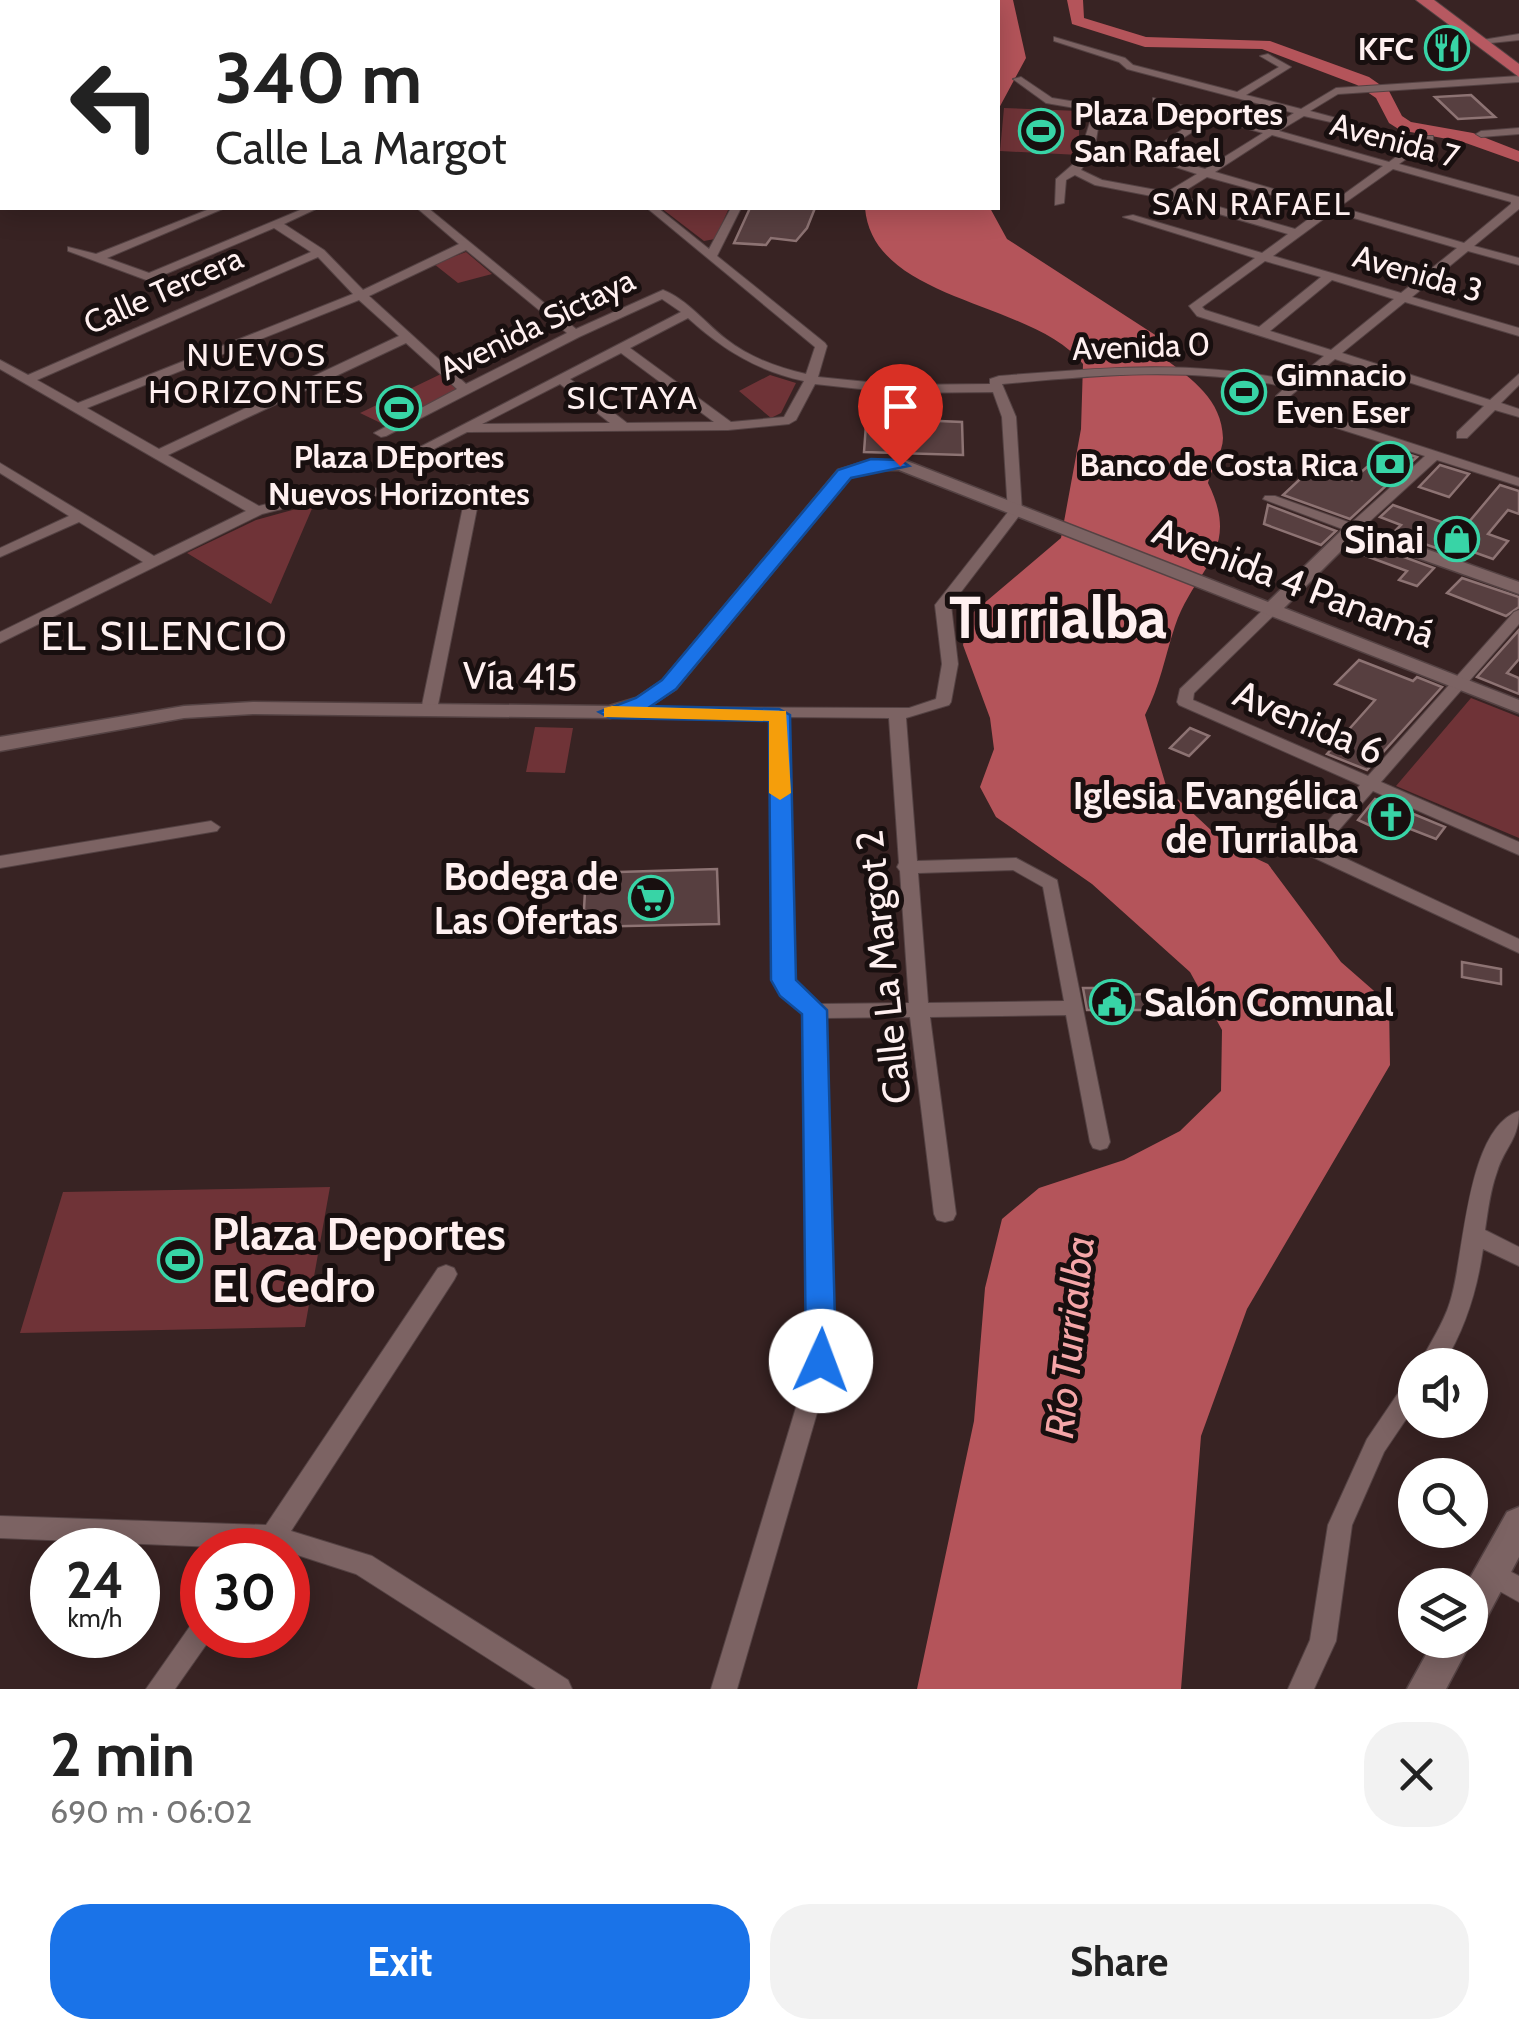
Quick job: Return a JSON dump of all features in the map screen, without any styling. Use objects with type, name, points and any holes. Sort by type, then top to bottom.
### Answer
[{"type":"main road","points":[[1424,0],[1481,41],[1519,76]]},
{"type":"main road","points":[[1506,1582],[1519,1524]]},
{"type":"main road","points":[[1426,1689],[1444,1658]]},
{"type":"street","points":[[1481,41],[1519,37]]},
{"type":"street","points":[[1057,39],[1122,60],[1130,67],[1362,128]]},
{"type":"street","points":[[1237,96],[1286,68],[1265,56]]},
{"type":"street","points":[[1168,196],[1336,90],[1519,76]]},
{"type":"street","points":[[1018,79],[1049,101],[1092,109],[1096,118],[1093,136],[1076,172],[1060,179],[1059,203]]},
{"type":"street","points":[[1503,80],[1519,93]]},
{"type":"street","name":"Avenida 7","points":[[1186,82],[1156,100],[1507,196],[1517,205],[1467,248]]},
{"type":"street","points":[[1209,116],[1147,156],[1519,262]]},
{"type":"street","points":[[1482,134],[1519,131]]},
{"type":"street","points":[[1430,138],[1195,306],[1201,313],[1519,412]]},
{"type":"street","points":[[1076,172],[1099,183],[1168,196],[1297,233]]},
{"type":"street","points":[[96,258],[215,210]]},
{"type":"street","points":[[72,249],[149,277],[309,210]]},
{"type":"street","points":[[424,210],[575,334]]},
{"type":"street","points":[[463,428],[728,426],[789,420],[811,380],[821,346],[654,210]]},
{"type":"street","points":[[711,257],[735,210]]},
{"type":"street","name":"Avenida 3","points":[[1128,217],[1519,332]]},
{"type":"street","points":[[276,225],[320,252],[360,295],[464,389]]},
{"type":"street","points":[[80,408],[360,295],[466,246]]},
{"type":"street","points":[[1467,248],[1282,396],[1291,409],[1519,482]]},
{"type":"street","name":"Calle Tercera","points":[[28,379],[320,252]]},
{"type":"street","points":[[1261,332],[1330,276]]},
{"type":"street","name":"Avenida Sictaya","points":[[381,434],[464,389],[663,294],[734,350],[781,372],[875,389],[998,388]]},
{"type":"street","points":[[427,448],[687,314]]},
{"type":"street","points":[[160,454],[406,338]]},
{"type":"street","points":[[622,348],[728,426]]},
{"type":"street","points":[[0,364],[257,511]]},
{"type":"street","name":"Avenida 0","points":[[998,388],[998,380],[1217,370],[1296,386]]},
{"type":"street","points":[[1462,434],[1519,378]]},
{"type":"street","points":[[562,379],[624,427]]},
{"type":"street","points":[[610,712],[779,715],[934,708],[948,695],[950,664],[942,618],[944,605],[1015,512],[1009,417],[998,388]]},
{"type":"street","points":[[1270,611],[1435,455]]},
{"type":"street","name":"Vía 415","points":[[0,744],[184,712],[253,708],[610,712],[643,702],[669,685],[844,474],[871,465],[900,466],[1043,522]]},
{"type":"street","points":[[0,467],[7,479],[80,516],[152,561]]},
{"type":"street","points":[[4,631],[257,511],[325,494],[474,488],[429,710]]},
{"type":"street","points":[[1270,499],[1519,588]]},
{"type":"street","points":[[0,553],[80,516]]},
{"type":"street","name":"Avenida 4 Panamá","points":[[1043,522],[1519,707]]},
{"type":"street","name":"Avenida 6","points":[[1270,611],[1186,692],[1184,702],[1519,849]]},
{"type":"street","points":[[1519,616],[1312,850],[1519,947]]},
{"type":"street","name":"Calle La Margot 2","points":[[897,712],[906,868],[945,1214]]},
{"type":"street","points":[[779,715],[784,980],[788,990],[814,1010],[1074,1008]]},
{"type":"street","points":[[0,862],[210,827]]},
{"type":"street","points":[[906,868],[1016,864],[1051,884],[1100,1142]]},
{"type":"street","points":[[724,1689],[824,1339],[814,1010]]},
{"type":"street","points":[[1442,1348],[1468,1280],[1472,1233],[1495,1150],[1518,1121]]},
{"type":"street","points":[[1472,1233],[1519,1257]]},
{"type":"street","points":[[279,1528],[446,1274]]},
{"type":"street","points":[[1301,1689],[1323,1641],[1340,1525],[1375,1446],[1398,1413]]},
{"type":"street","points":[[0,1527],[180,1538]]},
{"type":"street","points":[[310,1552],[363,1564],[559,1689]]},
{"type":"street","points":[[159,1689],[182,1658]]},
{"type":"shaded area","name":"Plaza Deportes San Rafael","points":[[1004,108],[1079,111],[1079,155],[1000,151]]},
{"type":"shaded area","points":[[664,210],[728,210],[715,239],[704,241]]},
{"type":"shaded area","points":[[466,252],[492,274],[458,283],[434,264]]},
{"type":"shaded area","points":[[441,374],[460,389],[389,427],[360,413]]},
{"type":"shaded area","points":[[770,375],[796,383],[781,413],[771,418],[739,391]]},
{"type":"shaded area","points":[[314,504],[271,604],[187,553],[256,520]]},
{"type":"shaded area","points":[[1471,698],[1519,717],[1519,838],[1396,786]]},
{"type":"shaded area","points":[[535,727],[573,728],[565,773],[526,772]]},
{"type":"shaded area","name":"Plaza Deportes El Cedro","points":[[330,1187],[305,1327],[20,1333],[63,1192]]},
{"type":"water","points":[[1000,0],[1013,0],[1026,58],[1000,106]]},
{"type":"water","name":"Río Turrialba","points":[[866,210],[991,210],[1007,239],[1163,340],[1165,359],[1211,402],[1223,438],[1208,483],[1217,507],[1218,543],[1175,626],[1145,715],[1167,789],[1227,845],[1268,864],[1341,962],[1389,1004],[1390,1065],[1247,1309],[1201,1436],[1181,1689],[917,1689],[974,1421],[985,1288],[1002,1219],[1039,1188],[1124,1160],[1180,1131],[1221,1091],[1222,1030],[1190,972],[1092,884],[996,817],[980,787],[994,749],[990,718],[963,645],[969,616],[1061,538],[1081,429],[1083,364],[1060,343],[1029,326],[924,282],[895,263],[875,239]]},
{"type":"building","points":[[1471,95],[1495,117],[1458,119],[1435,97]]},
{"type":"building","points":[[749,210],[814,210],[796,241],[771,238],[766,245],[734,243]]},
{"type":"building","points":[[867,411],[893,412],[892,419],[962,422],[963,455],[864,452]]},
{"type":"building","points":[[1389,448],[1417,457],[1350,519],[1283,495],[1313,467],[1352,480]]},
{"type":"building","points":[[1440,465],[1469,474],[1449,497],[1419,487]]},
{"type":"building","points":[[1500,485],[1519,491],[1519,514],[1508,510],[1488,534],[1508,541],[1493,559],[1465,549],[1459,556],[1393,533],[1401,525],[1380,517],[1393,505],[1453,526],[1458,520],[1468,523]]},
{"type":"building","points":[[1268,505],[1336,531],[1321,545],[1264,524]]},
{"type":"building","points":[[1385,550],[1434,568],[1417,586],[1399,580],[1407,571],[1366,556]]},
{"type":"building","points":[[1462,578],[1519,597],[1519,607],[1506,616],[1447,593]]},
{"type":"building","points":[[1519,630],[1519,659],[1507,673],[1519,678],[1519,694],[1477,677]]},
{"type":"building","points":[[1359,660],[1413,681],[1417,677],[1442,687],[1367,770],[1327,754],[1375,700],[1335,684]]},
{"type":"building","points":[[1190,728],[1209,736],[1189,756],[1170,748]]},
{"type":"building","name":"Iglesia Evangélica de Turrialba","points":[[1375,799],[1445,827],[1436,839],[1395,823],[1384,832],[1358,820]]},
{"type":"building","name":"Bodega de Las Ofertas","points":[[717,869],[719,924],[583,927],[586,873]]},
{"type":"building","points":[[1462,962],[1501,969],[1501,984],[1462,977]]},
{"type":"building","name":"Salón Comunal","points":[[1083,988],[1117,988],[1119,995],[1145,994],[1149,1010],[1087,1010]]},
{"type":"waterway","points":[[1075,0],[1077,21],[1145,42],[1264,44],[1363,81],[1383,95],[1395,119],[1406,126],[1467,137],[1519,157]]},
{"type":"slow traffic","points":[[612,712],[779,715],[780,793]]},
{"type":"place","name":"KFC","points":[[1447,48]]},
{"type":"place","name":"Plaza Deportes San Rafael","points":[[1041,131]]},
{"type":"place","name":"Gimnacio Even Eser","points":[[1244,392]]},
{"type":"place","name":"Plaza DEportes Nuevos Horizontes","points":[[399,408]]},
{"type":"place","name":"Banco de Costa Rica","points":[[1390,464]]},
{"type":"place","name":"Sinai","points":[[1457,539]]},
{"type":"place","name":"Iglesia Evangélica de Turrialba","points":[[1391,817]]},
{"type":"place","name":"Bodega de Las Ofertas","points":[[651,898]]},
{"type":"place","name":"Salón Comunal","points":[[1112,1002]]},
{"type":"place","name":"Plaza Deportes El Cedro","points":[[180,1260]]},
{"type":"district","name":"SAN RAFAEL","points":[[1252,203]]},
{"type":"district","name":"NUEVOS HORIZONTES","points":[[257,372]]},
{"type":"district","name":"SICTAYA","points":[[633,397]]},
{"type":"district","name":"Turrialba","points":[[1058,617]]},
{"type":"district","name":"EL SILENCIO","points":[[165,635]]},
{"type":"route","points":[[821,1361],[824,1339],[814,1010],[788,990],[784,980],[779,715],[610,712],[643,702],[669,685],[844,474],[871,465],[900,466]]}]
